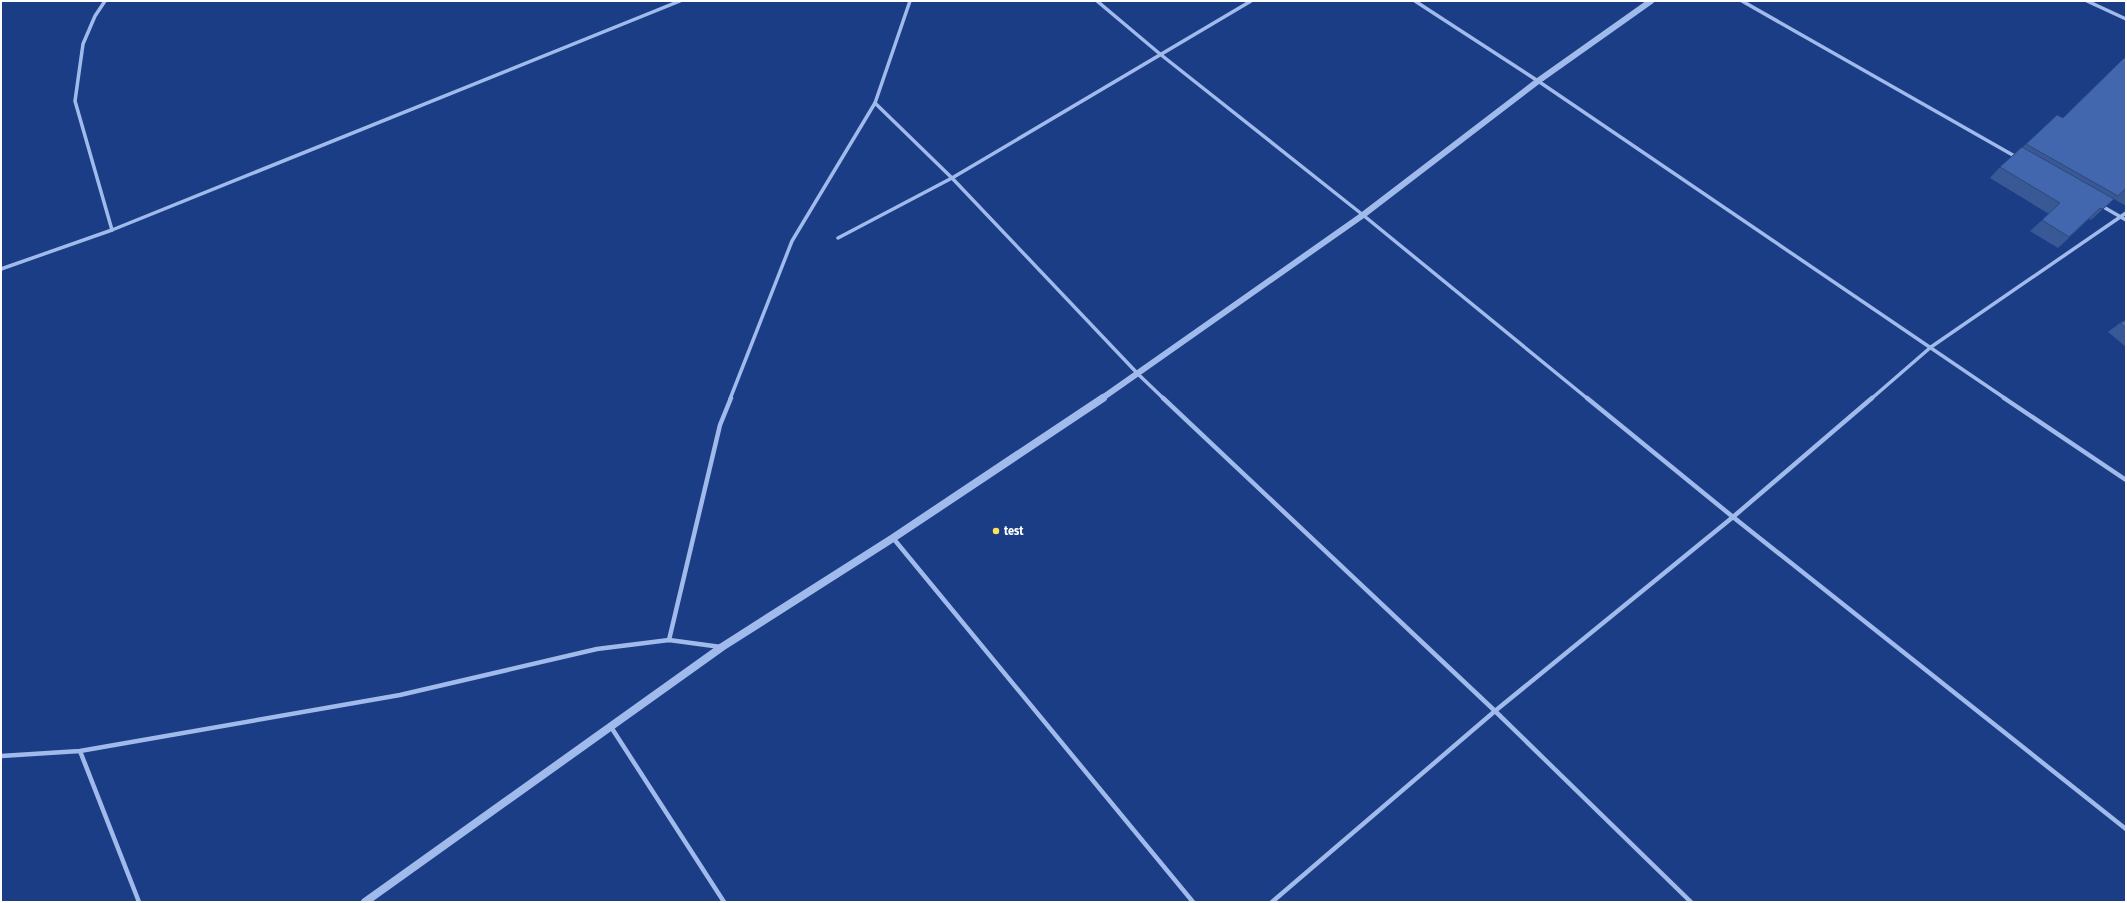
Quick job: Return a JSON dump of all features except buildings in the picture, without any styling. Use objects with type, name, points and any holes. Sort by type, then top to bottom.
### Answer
[{"type":"street","points":[[105,1],[95,16],[83,44],[75,101],[112,230]]},
{"type":"street","points":[[1,269],[112,230],[680,1]]},
{"type":"street","points":[[669,640],[720,425],[792,241],[875,103],[910,1]]},
{"type":"street","points":[[1097,1],[1160,54],[1363,215],[1733,517],[2126,829]]},
{"type":"street","points":[[838,238],[952,178],[1251,1]]},
{"type":"street","points":[[1415,1],[1538,81],[1931,346],[2126,480]]},
{"type":"street","points":[[365,902],[722,647],[893,538],[1138,374],[1363,215],[1538,81],[1652,1]]},
{"type":"street","points":[[1742,1],[2025,162]]},
{"type":"street","points":[[2087,1],[2126,19]]},
{"type":"street","points":[[875,103],[952,178],[1138,374],[1495,711],[1691,902]]},
{"type":"street","points":[[2094,202],[2124,219]]},
{"type":"street","points":[[1272,902],[1495,711],[1733,517],[1931,346],[2124,219],[2126,213]]},
{"type":"street","points":[[893,538],[1193,902]]},
{"type":"street","points":[[1,756],[80,751],[400,696],[597,649],[669,640],[722,647]]},
{"type":"street","points":[[611,726],[724,902]]},
{"type":"street","points":[[80,751],[139,902]]},
{"type":"place","name":"test","points":[[996,531]]}]
